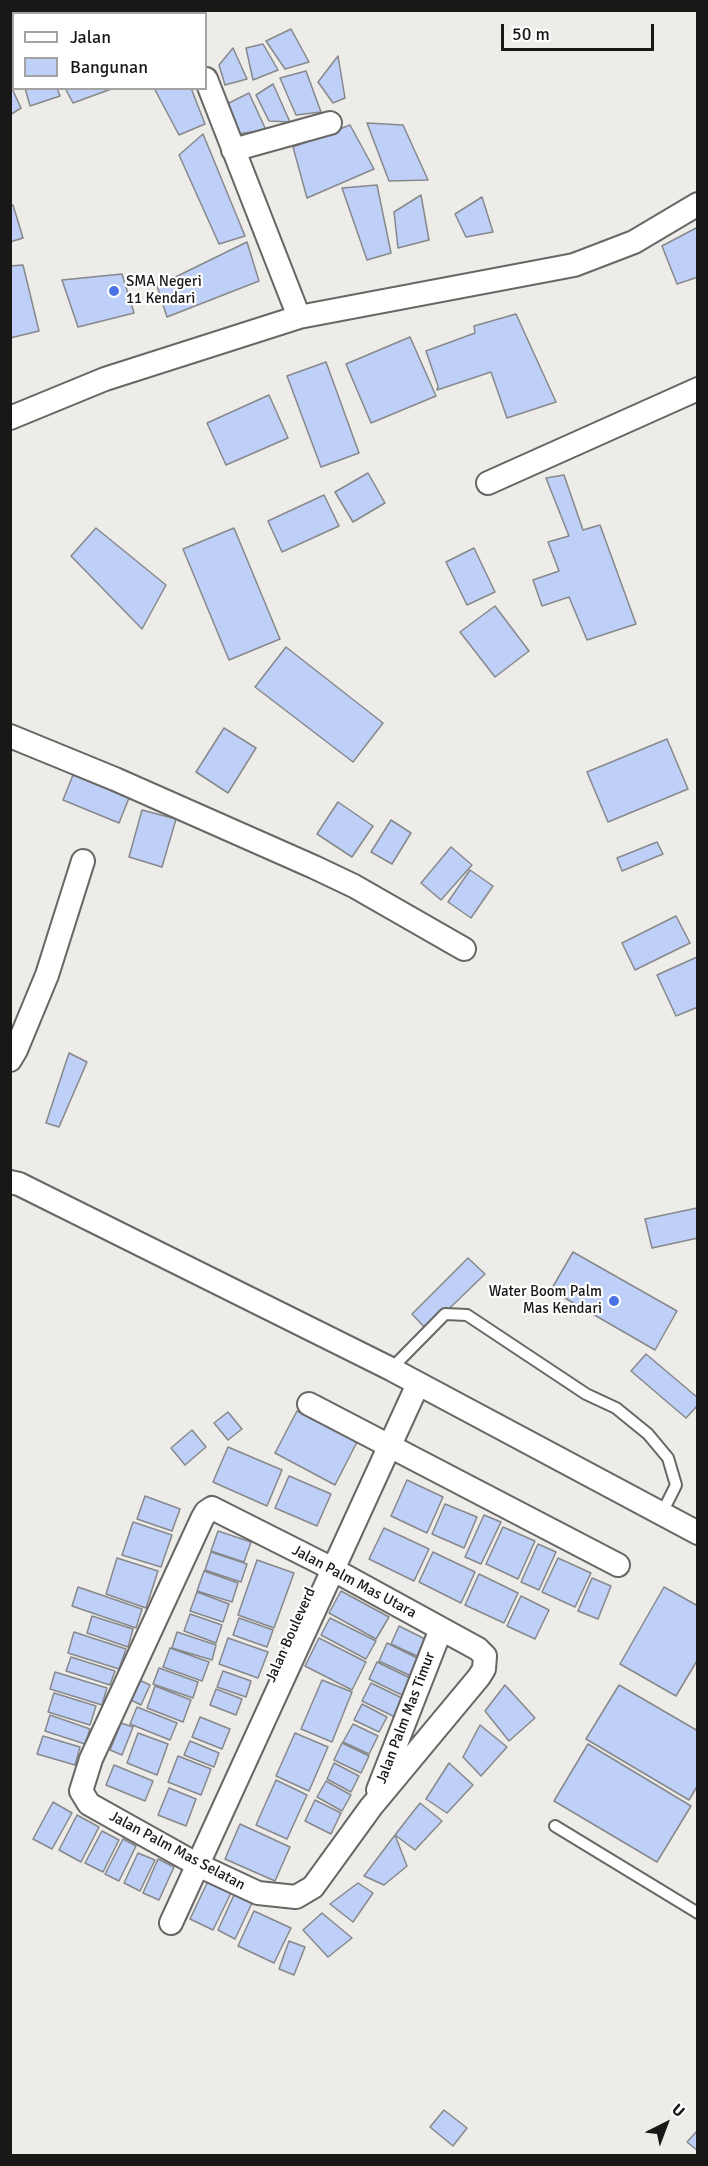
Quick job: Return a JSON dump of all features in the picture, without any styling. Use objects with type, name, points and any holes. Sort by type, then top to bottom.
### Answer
[{"type":"street","points":[[207,82],[299,317]]},
{"type":"street","points":[[233,150],[330,123]]},
{"type":"street","points":[[10,418],[105,379],[299,317],[574,264],[634,242],[698,204]]},
{"type":"street","points":[[488,483],[698,389]]},
{"type":"street","points":[[10,736],[115,779],[314,867],[389,905],[464,949]]},
{"type":"street","points":[[10,1060],[46,975],[83,861]]},
{"type":"street","points":[[13,1180],[405,1376],[698,1533]]},
{"type":"street","name":"Jalan Bouleverd","points":[[171,1923],[194,1863],[385,1443],[405,1376]]},
{"type":"street","points":[[309,1404],[618,1565]]},
{"type":"street","name":"Jalan Palm Mas Utara","points":[[81,1791],[92,1760],[206,1512],[212,1508],[478,1649],[485,1656],[484,1669],[371,1807],[313,1887],[296,1897],[282,1897]]},
{"type":"street","name":"Jalan Palm Mas Timur","points":[[371,1807],[441,1629]]},
{"type":"street","name":"Jalan Palm Mas Selatan","points":[[81,1791],[89,1804],[194,1863],[258,1893],[282,1897]]},
{"type":"lane","points":[[405,1376],[445,1314],[467,1315],[586,1394],[616,1408],[648,1434],[668,1458],[676,1485],[662,1513]]},
{"type":"lane","points":[[555,1826],[698,1913]]},
{"type":"building","points":[[116,10],[116,12],[92,12]]},
{"type":"building","points":[[291,29],[309,62],[285,69],[266,41]]},
{"type":"building","points":[[263,44],[278,70],[253,80],[246,48]]},
{"type":"building","points":[[233,48],[247,79],[225,85],[219,65]]},
{"type":"building","points":[[12,54],[12,80],[10,80],[10,55]]},
{"type":"building","points":[[338,56],[345,98],[333,103],[318,82]]},
{"type":"building","points":[[306,71],[321,112],[296,115],[280,78]]},
{"type":"building","points":[[10,84],[21,108],[10,115]]},
{"type":"building","points":[[273,84],[290,122],[269,121],[256,95]]},
{"type":"building","points":[[26,90],[58,90],[60,96],[30,106]]},
{"type":"building","points":[[66,90],[109,90],[73,103]]},
{"type":"building","points":[[155,90],[192,90],[205,124],[179,135]]},
{"type":"building","points":[[249,93],[266,130],[237,134],[227,104]]},
{"type":"building","points":[[367,123],[403,125],[428,180],[389,181]]},
{"type":"building","points":[[350,125],[374,169],[307,198],[293,147]]},
{"type":"building","points":[[203,134],[245,236],[219,244],[179,155]]},
{"type":"building","points":[[377,185],[391,253],[367,260],[342,188]]},
{"type":"building","points":[[421,195],[429,240],[398,248],[394,212]]},
{"type":"building","points":[[482,197],[493,232],[466,237],[455,214]]},
{"type":"building","points":[[13,205],[23,238],[10,242],[10,206]]},
{"type":"building","points":[[698,227],[698,277],[677,284],[662,246]]},
{"type":"building","points":[[247,242],[259,281],[167,317],[157,286]]},
{"type":"building","points":[[23,265],[39,331],[10,338],[10,266]]},
{"type":"building","points":[[122,274],[134,313],[78,327],[62,280]]},
{"type":"building","points":[[516,314],[556,402],[507,418],[491,372],[437,390],[438,386],[426,351],[475,333],[474,326]]},
{"type":"building","points":[[410,337],[436,396],[371,423],[346,364]]},
{"type":"building","points":[[326,362],[359,453],[321,467],[287,376]]},
{"type":"building","points":[[269,395],[288,438],[226,465],[207,423]]},
{"type":"building","points":[[368,473],[385,503],[353,522],[335,492]]},
{"type":"building","points":[[564,475],[583,530],[600,525],[636,624],[587,640],[569,597],[542,606],[533,580],[559,571],[548,542],[569,536],[546,478]]},
{"type":"building","points":[[324,495],[339,526],[282,552],[268,521]]},
{"type":"building","points":[[96,528],[166,585],[142,629],[71,556]]},
{"type":"building","points":[[234,528],[280,639],[229,660],[183,549]]},
{"type":"building","points":[[474,548],[495,592],[467,605],[446,562]]},
{"type":"building","points":[[495,606],[529,651],[495,677],[460,632]]},
{"type":"building","points":[[286,647],[383,723],[353,762],[255,687]]},
{"type":"building","points":[[224,728],[256,748],[228,793],[196,772]]},
{"type":"building","points":[[667,739],[688,789],[608,822],[587,772]]},
{"type":"building","points":[[73,775],[129,798],[119,823],[63,800]]},
{"type":"building","points":[[338,802],[373,826],[352,857],[317,834]]},
{"type":"building","points":[[142,810],[176,819],[162,867],[129,857]]},
{"type":"building","points":[[391,820],[411,833],[392,864],[371,852]]},
{"type":"building","points":[[657,842],[663,854],[622,871],[617,858]]},
{"type":"building","points":[[451,847],[472,865],[441,900],[421,883]]},
{"type":"building","points":[[470,870],[493,886],[471,918],[448,902]]},
{"type":"building","points":[[676,916],[690,943],[635,970],[622,943]]},
{"type":"building","points":[[697,957],[698,1007],[676,1016],[657,975]]},
{"type":"building","points":[[69,1053],[87,1062],[59,1127],[46,1123]]},
{"type":"building","points":[[697,1208],[698,1238],[652,1248],[645,1219]]},
{"type":"building","name":"Water Boom Palm Mas Kendari","points":[[573,1252],[677,1311],[655,1350],[551,1290]]},
{"type":"building","points":[[468,1258],[485,1274],[427,1330],[412,1314]]},
{"type":"building","points":[[646,1354],[698,1398],[698,1405],[686,1418],[631,1371]]},
{"type":"building","points":[[297,1411],[357,1442],[335,1485],[275,1453]]},
{"type":"building","points":[[228,1412],[242,1429],[228,1440],[214,1423]]},
{"type":"building","points":[[192,1430],[206,1447],[185,1465],[171,1448]]},
{"type":"building","points":[[228,1447],[282,1470],[267,1506],[213,1482]]},
{"type":"building","points":[[289,1476],[331,1494],[317,1526],[275,1508]]},
{"type":"building","points":[[407,1480],[443,1497],[427,1533],[391,1516]]},
{"type":"building","points":[[145,1496],[180,1509],[172,1531],[137,1519]]},
{"type":"building","points":[[445,1504],[477,1517],[464,1548],[432,1534]]},
{"type":"building","points":[[484,1515],[501,1522],[481,1564],[465,1557]]},
{"type":"building","points":[[133,1522],[172,1535],[161,1567],[122,1555]]},
{"type":"building","points":[[503,1527],[535,1541],[518,1579],[486,1564]]},
{"type":"building","points":[[384,1528],[429,1549],[414,1581],[369,1559]]},
{"type":"building","points":[[218,1531],[251,1542],[244,1562],[211,1551]]},
{"type":"building","points":[[538,1544],[556,1552],[539,1590],[521,1582]]},
{"type":"building","points":[[211,1552],[247,1564],[241,1582],[205,1570]]},
{"type":"building","points":[[433,1552],[475,1572],[461,1603],[419,1582]]},
{"type":"building","points":[[117,1558],[158,1571],[146,1608],[106,1594]]},
{"type":"building","points":[[558,1558],[591,1573],[575,1607],[542,1592]]},
{"type":"building","points":[[257,1560],[294,1573],[274,1628],[238,1615]]},
{"type":"building","points":[[204,1571],[238,1583],[232,1602],[197,1591]]},
{"type":"building","points":[[479,1574],[518,1593],[504,1623],[465,1605]]},
{"type":"building","points":[[592,1578],[611,1586],[598,1619],[578,1611]]},
{"type":"building","points":[[78,1587],[142,1609],[136,1628],[72,1606]]},
{"type":"building","points":[[664,1587],[698,1606],[698,1659],[676,1696],[620,1664]]},
{"type":"building","points":[[341,1591],[389,1617],[376,1639],[329,1613]]},
{"type":"building","points":[[197,1592],[229,1604],[223,1622],[190,1611]]},
{"type":"building","points":[[521,1596],[549,1610],[535,1639],[507,1626]]},
{"type":"building","points":[[190,1614],[222,1625],[216,1643],[184,1631]]},
{"type":"building","points":[[92,1616],[133,1629],[128,1647],[87,1633]]},
{"type":"building","points":[[239,1618],[273,1630],[267,1647],[233,1635]]},
{"type":"building","points":[[330,1618],[376,1641],[366,1659],[321,1635]]},
{"type":"building","points":[[399,1626],[425,1639],[417,1656],[391,1644]]},
{"type":"building","points":[[74,1632],[126,1649],[119,1669],[68,1653]]},
{"type":"building","points":[[177,1632],[216,1645],[212,1660],[172,1648]]},
{"type":"building","points":[[228,1638],[268,1652],[258,1678],[219,1664]]},
{"type":"building","points":[[319,1638],[366,1662],[352,1690],[305,1666]]},
{"type":"building","points":[[387,1643],[419,1659],[411,1676],[379,1661]]},
{"type":"building","points":[[170,1648],[209,1662],[202,1681],[163,1667]]},
{"type":"building","points":[[71,1657],[115,1671],[110,1685],[66,1671]]},
{"type":"building","points":[[377,1662],[410,1678],[402,1695],[369,1679]]},
{"type":"building","points":[[159,1668],[198,1682],[193,1698],[153,1684]]},
{"type":"building","points":[[223,1671],[251,1681],[246,1697],[217,1687]]},
{"type":"building","points":[[55,1672],[107,1688],[102,1705],[50,1689]]},
{"type":"building","points":[[139,1680],[150,1685],[141,1705],[131,1700]]},
{"type":"building","points":[[322,1680],[352,1692],[332,1742],[301,1729]]},
{"type":"building","points":[[371,1683],[404,1699],[395,1717],[362,1701]]},
{"type":"building","points":[[505,1685],[535,1718],[509,1741],[485,1711]]},
{"type":"building","points":[[619,1685],[698,1731],[698,1785],[689,1800],[586,1739]]},
{"type":"building","points":[[155,1686],[191,1700],[183,1722],[147,1708]]},
{"type":"building","points":[[216,1689],[242,1699],[236,1715],[210,1705]]},
{"type":"building","points":[[54,1693],[96,1706],[90,1725],[48,1712]]},
{"type":"building","points":[[362,1704],[387,1717],[379,1732],[354,1720]]},
{"type":"building","points":[[137,1707],[177,1723],[170,1740],[130,1724]]},
{"type":"building","points":[[50,1715],[90,1729],[85,1744],[45,1731]]},
{"type":"building","points":[[200,1717],[230,1729],[222,1749],[192,1737]]},
{"type":"building","points":[[121,1723],[133,1727],[122,1755],[110,1750]]},
{"type":"building","points":[[353,1724],[378,1736],[369,1754],[343,1742]]},
{"type":"building","points":[[480,1725],[507,1747],[481,1776],[463,1757]]},
{"type":"building","points":[[138,1733],[168,1744],[157,1775],[127,1763]]},
{"type":"building","points":[[295,1733],[328,1747],[309,1791],[276,1776]]},
{"type":"building","points":[[43,1736],[80,1747],[75,1765],[37,1754]]},
{"type":"building","points":[[190,1741],[219,1753],[214,1767],[184,1755]]},
{"type":"building","points":[[342,1743],[369,1756],[361,1773],[334,1760]]},
{"type":"building","points":[[588,1744],[691,1806],[657,1862],[554,1801]]},
{"type":"building","points":[[178,1756],[211,1769],[201,1795],[168,1782]]},
{"type":"building","points":[[334,1763],[359,1776],[351,1792],[327,1779]]},
{"type":"building","points":[[449,1763],[473,1785],[447,1813],[426,1799]]},
{"type":"building","points":[[114,1765],[153,1781],[145,1801],[106,1785]]},
{"type":"building","points":[[276,1780],[307,1795],[287,1839],[256,1825]]},
{"type":"building","points":[[326,1781],[351,1795],[342,1811],[317,1797]]},
{"type":"building","points":[[169,1788],[196,1799],[186,1826],[158,1815]]},
{"type":"building","points":[[315,1800],[341,1813],[331,1834],[305,1821]]},
{"type":"building","points":[[53,1802],[72,1813],[52,1849],[33,1839]]},
{"type":"building","points":[[420,1803],[442,1821],[415,1850],[395,1835]]},
{"type":"building","points":[[77,1815],[99,1827],[81,1862],[59,1850]]},
{"type":"building","points":[[240,1824],[290,1847],[275,1881],[225,1859]]},
{"type":"building","points":[[102,1831],[119,1840],[103,1872],[85,1863]]},
{"type":"building","points":[[395,1835],[407,1866],[384,1885],[364,1876]]},
{"type":"building","points":[[123,1839],[136,1846],[119,1881],[105,1874]]},
{"type":"building","points":[[138,1853],[155,1860],[140,1891],[124,1883]]},
{"type":"building","points":[[158,1859],[174,1867],[159,1900],[143,1893]]},
{"type":"building","points":[[209,1879],[232,1891],[213,1930],[190,1919]]},
{"type":"building","points":[[358,1883],[373,1893],[353,1922],[330,1904]]},
{"type":"building","points":[[234,1895],[252,1903],[235,1939],[218,1930]]},
{"type":"building","points":[[254,1911],[291,1928],[274,1963],[238,1946]]},
{"type":"building","points":[[322,1913],[352,1938],[328,1957],[303,1930]]},
{"type":"building","points":[[289,1941],[305,1947],[294,1975],[279,1969]]},
{"type":"building","points":[[444,2110],[467,2128],[453,2146],[430,2127]]},
{"type":"building","points":[[698,2130],[698,2151],[687,2142]]},
{"type":"place","name":"SMA Negeri 11 Kendari","points":[[114,291]]},
{"type":"place","name":"Water Boom Palm Mas Kendari","points":[[614,1301]]}]
